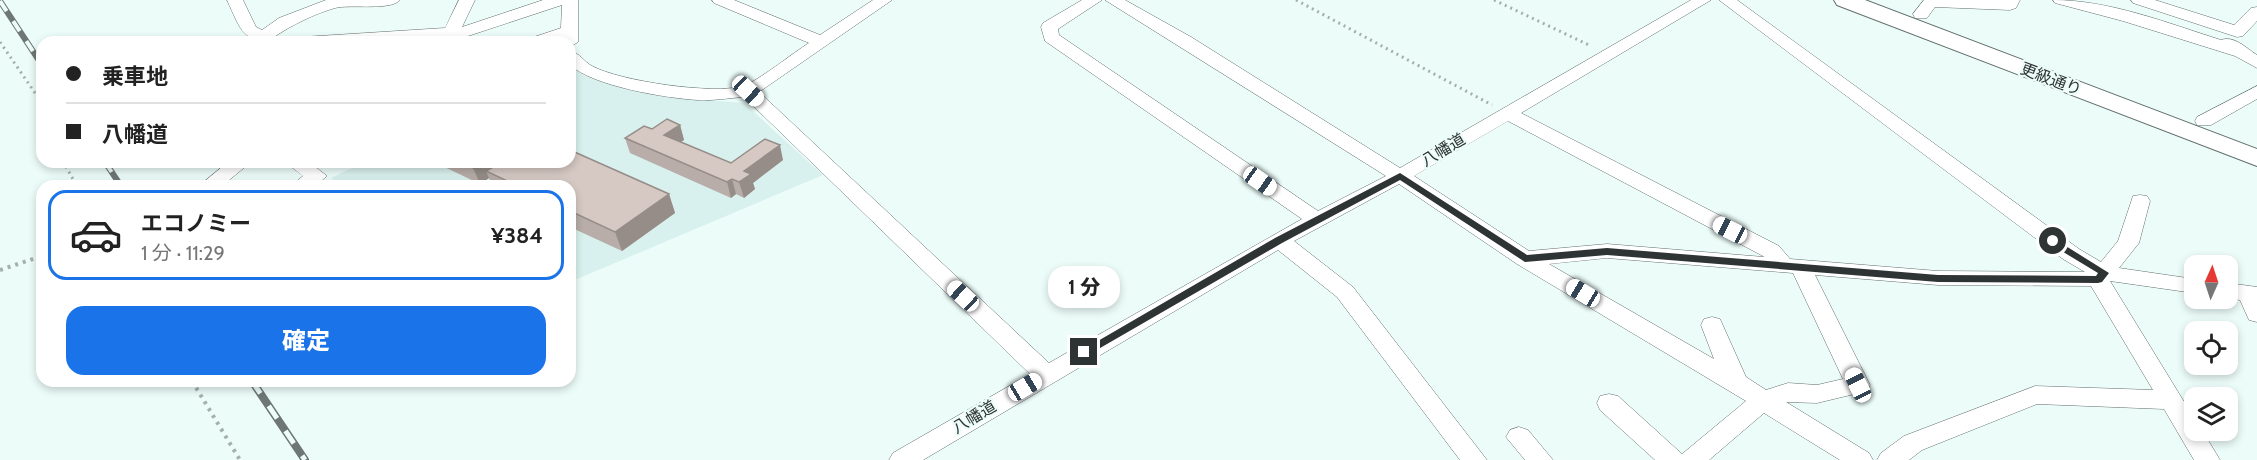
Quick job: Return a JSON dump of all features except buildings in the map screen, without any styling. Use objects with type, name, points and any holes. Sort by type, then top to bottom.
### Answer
[{"type":"street","points":[[235,0],[249,30],[260,36]]},
{"type":"street","points":[[271,36],[285,22],[337,2],[392,0]]},
{"type":"street","points":[[458,36],[467,0]]},
{"type":"street","points":[[458,36],[559,0]]},
{"type":"street","points":[[570,0],[570,36]]},
{"type":"street","points":[[720,0],[822,42]]},
{"type":"street","points":[[576,61],[586,70],[632,84],[699,95],[748,91],[884,0]]},
{"type":"street","points":[[1094,0],[1049,27],[1051,37],[1317,220]]},
{"type":"street","points":[[1113,0],[1157,24],[1400,176],[1525,259],[1736,383],[1856,459]]},
{"type":"street","name":"八幡道","points":[[902,460],[1045,374],[1279,240],[1400,176],[1703,0]]},
{"type":"street","points":[[1727,0],[2101,276],[2170,400],[2207,460]]},
{"type":"street","name":"更級通り","points":[[1845,0],[2257,158]]},
{"type":"street","name":"更級通り","points":[[1884,0],[2257,141]]},
{"type":"street","points":[[1921,14],[1931,2],[2010,5],[2012,0]]},
{"type":"street","points":[[2061,0],[2129,16],[2237,51],[2257,63]]},
{"type":"street","points":[[2139,0],[2237,32],[2257,13]]},
{"type":"street","points":[[2226,30],[2225,39],[2237,51]]},
{"type":"street","points":[[748,91],[1045,374]]},
{"type":"street","points":[[2204,121],[2257,91]]},
{"type":"street","points":[[1506,113],[1771,251],[1791,266],[1858,385],[1817,394],[1788,392],[1763,400],[1691,460]]},
{"type":"street","points":[[216,180],[233,168]]},
{"type":"street","points":[[306,168],[317,176],[311,180]]},
{"type":"street","points":[[2101,276],[2128,243],[2140,201]]},
{"type":"street","points":[[1279,240],[1345,292],[1474,460]]},
{"type":"street","points":[[1525,259],[1607,252],[1938,278],[2101,276],[2184,285]]},
{"type":"street","points":[[2244,293],[2257,314]]},
{"type":"street","points":[[1712,325],[1736,383]]},
{"type":"street","points":[[1890,460],[1913,443],[2035,395],[2170,400]]},
{"type":"street","points":[[1609,403],[1672,460]]},
{"type":"street","points":[[1519,437],[1540,460]]},
{"type":"path","points":[[1296,0],[1506,113]]},
{"type":"path","points":[[1494,0],[1608,54]]},
{"type":"path","points":[[0,42],[36,94]]},
{"type":"path","points":[[0,270],[36,258]]},
{"type":"path","points":[[196,387],[240,460]]},
{"type":"shaded area","points":[[576,71],[605,83],[667,97],[744,103],[823,175],[576,279],[576,180],[333,180],[331,178],[352,168],[576,168]]},
{"type":"railway","points":[[0,1],[36,56]]},
{"type":"railway","points":[[109,168],[117,180]]},
{"type":"railway","points":[[256,387],[305,460]]},
{"type":"route","points":[[1084,352],[1279,240],[1400,176],[1525,259],[1607,252],[1938,278],[2098,279],[2104,273],[2053,241]]}]
